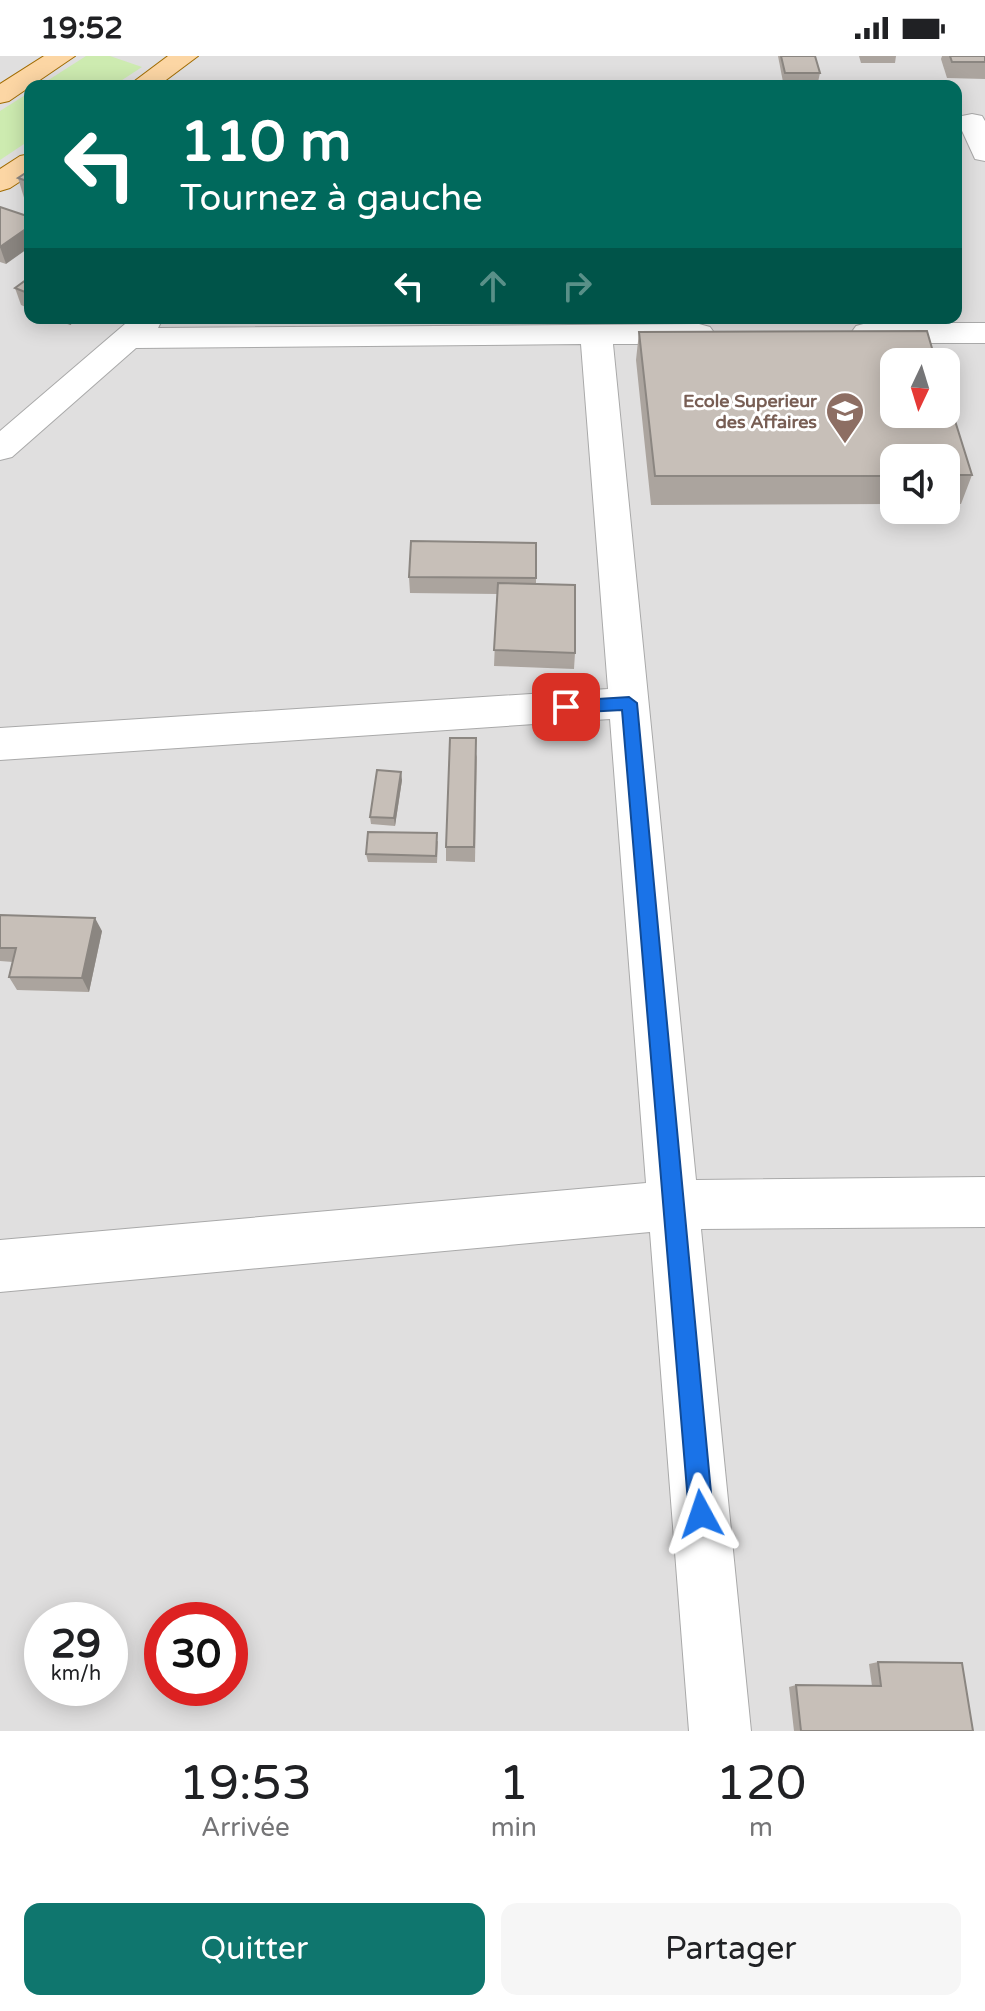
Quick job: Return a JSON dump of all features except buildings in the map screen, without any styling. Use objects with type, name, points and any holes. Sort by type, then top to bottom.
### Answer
[{"type":"main road","points":[[0,95],[62,56]]},
{"type":"main road","points":[[150,80],[185,56]]},
{"type":"main road","points":[[0,182],[24,166]]},
{"type":"street","points":[[971,122],[985,153]]},
{"type":"street","points":[[0,449],[140,328],[596,335],[736,334]]},
{"type":"street","points":[[845,333],[985,333]]},
{"type":"street","points":[[596,335],[720,1731]]},
{"type":"street","points":[[0,744],[629,703]]},
{"type":"street","points":[[0,1266],[675,1205],[985,1202]]},
{"type":"shaded area","points":[[0,56],[985,56],[985,1731],[0,1731]]},
{"type":"green space","points":[[86,56],[110,56],[142,67],[122,80],[48,80]]},
{"type":"green space","points":[[24,96],[24,144],[0,160],[0,111]]},
{"type":"place","name":"Ecole Superieur des Affaires","points":[[845,445]]},
{"type":"route","points":[[566,707],[629,703],[701,1514]]}]
